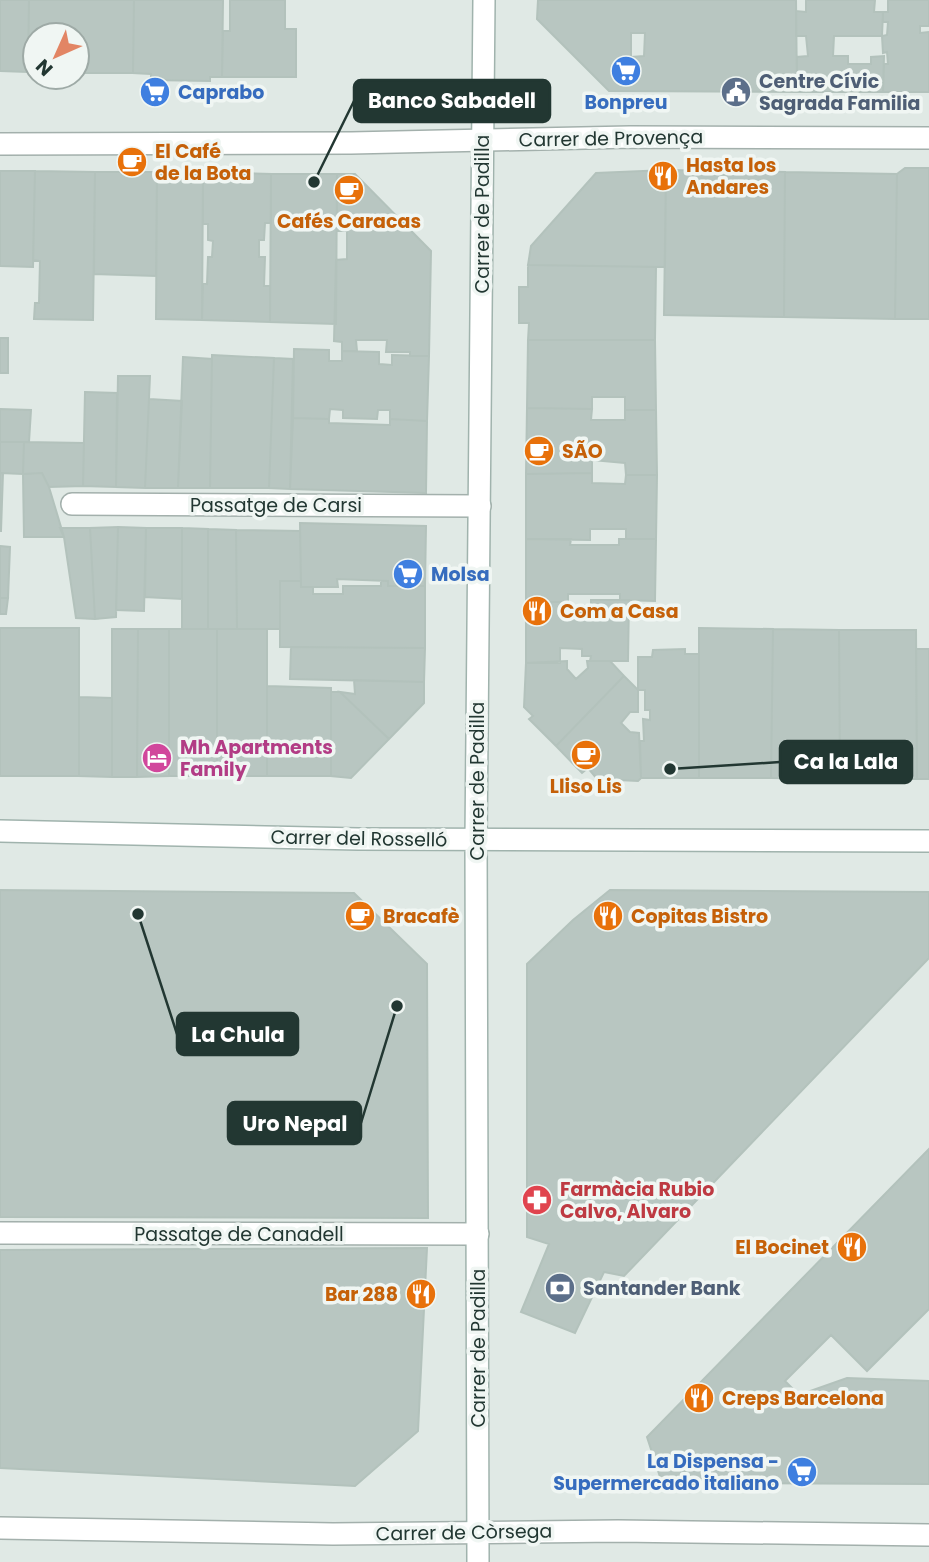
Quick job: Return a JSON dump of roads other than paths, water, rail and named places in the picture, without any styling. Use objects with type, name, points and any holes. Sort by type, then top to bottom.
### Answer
[{"type":"street","name":"Carrer de Padilla","points":[[478,1562],[477,839],[484,0]]},
{"type":"street","name":"Carrer de Provença","points":[[0,144],[271,144],[630,136],[929,138]]},
{"type":"street","name":"Passatge de Carsi","points":[[72,504],[480,506]]},
{"type":"street","name":"Carrer del Rosselló","points":[[0,831],[358,839],[929,841]]},
{"type":"street","name":"Passatge de Canadell","points":[[0,1233],[478,1234]]},
{"type":"street","name":"Carrer de Còrsega","points":[[0,1528],[333,1534],[478,1532],[929,1535]]},
{"type":"place","name":"Bonpreu","points":[[626,71]]},
{"type":"place","name":"Caprabo","points":[[155,92]]},
{"type":"place","name":"Centre Cívic Sagrada Familia","points":[[736,92]]},
{"type":"place","name":"El Café de la Bota","points":[[132,162]]},
{"type":"place","name":"Hasta los Andares","points":[[663,176]]},
{"type":"place","name":"Banco Sabadell","points":[[314,182]]},
{"type":"place","name":"Cafés Caracas","points":[[349,190]]},
{"type":"place","name":"SÃO","points":[[539,451]]},
{"type":"place","name":"Molsa","points":[[408,574]]},
{"type":"place","name":"Com a Casa","points":[[537,611]]},
{"type":"place","name":"Lliso Lis","points":[[586,755]]},
{"type":"place","name":"Mh Apartments Family","points":[[157,758]]},
{"type":"place","name":"Ca la Lala","points":[[670,769]]},
{"type":"place","name":"La Chula","points":[[138,914]]},
{"type":"place","name":"Bracafè","points":[[360,916]]},
{"type":"place","name":"Copitas Bistro","points":[[608,916]]},
{"type":"place","name":"Uro Nepal","points":[[397,1006]]},
{"type":"place","name":"Farmàcia Rubio Calvo, Alvaro","points":[[537,1200]]},
{"type":"place","name":"El Bocinet","points":[[852,1247]]},
{"type":"place","name":"Santander Bank","points":[[560,1288]]},
{"type":"place","name":"Bar 288","points":[[421,1294]]},
{"type":"place","name":"Creps Barcelona","points":[[699,1398]]},
{"type":"place","name":"La Dispensa - Supermercado italiano","points":[[802,1472]]}]
